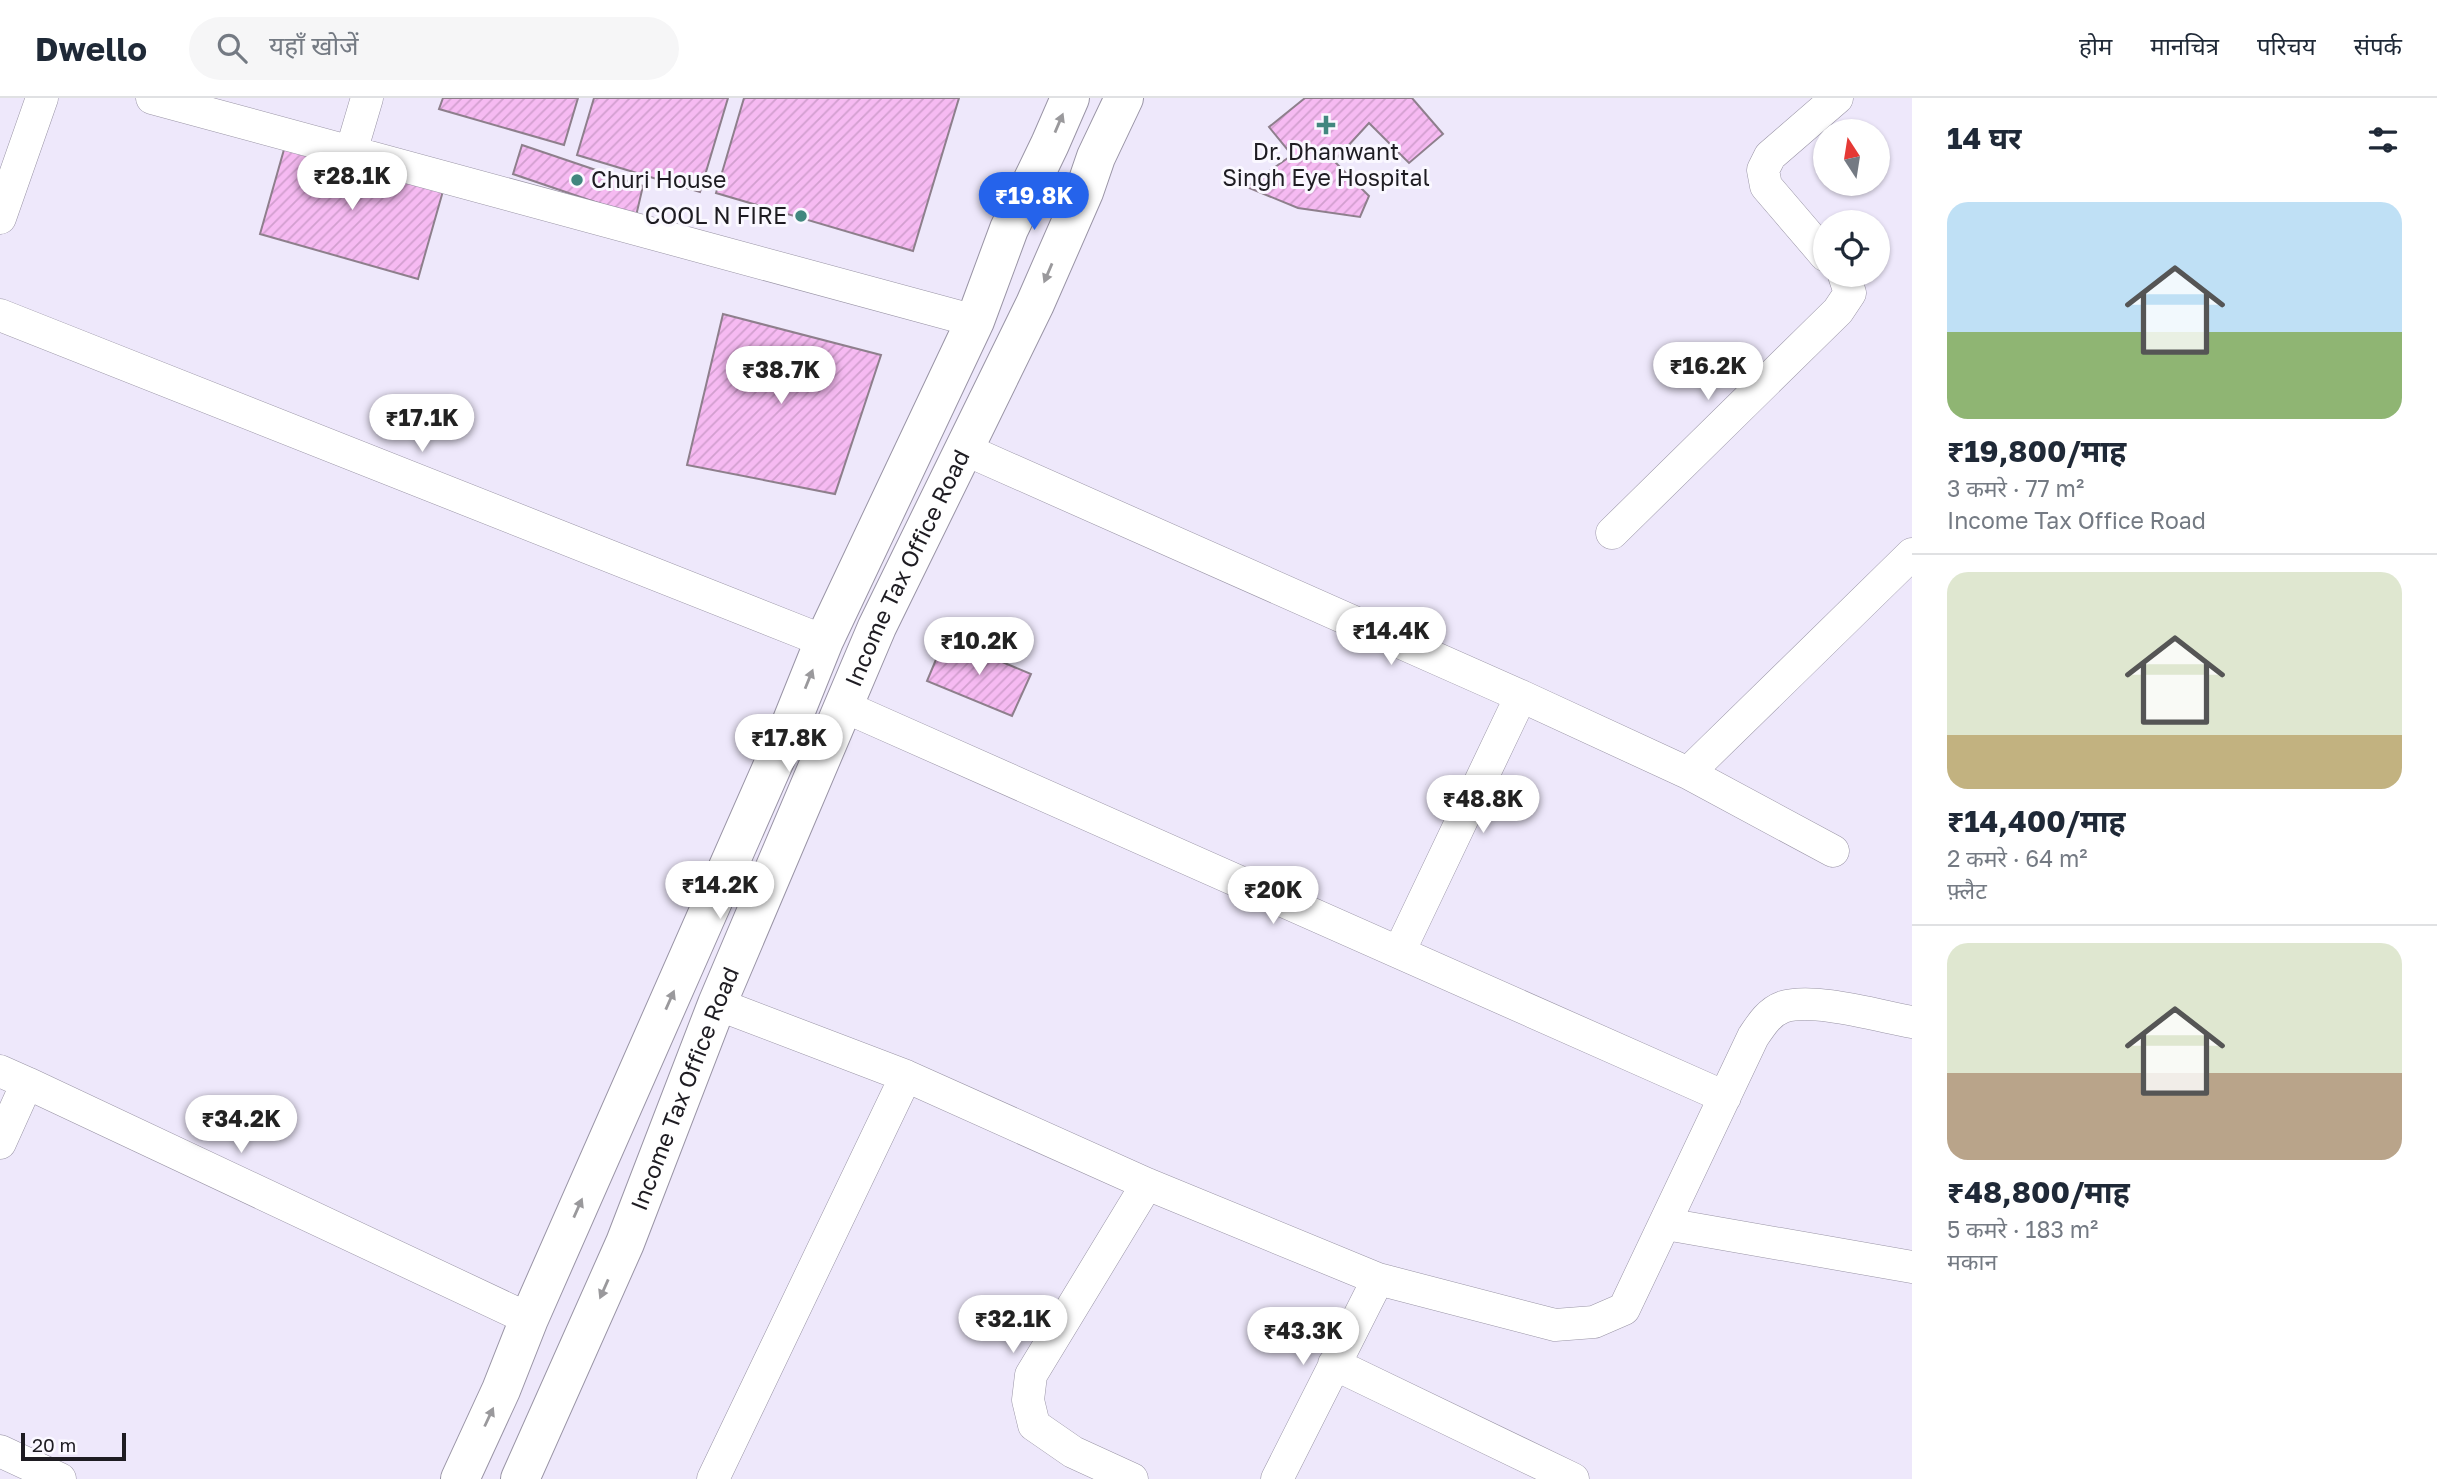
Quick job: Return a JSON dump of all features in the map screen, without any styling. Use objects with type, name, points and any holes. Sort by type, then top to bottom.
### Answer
[{"type":"main road","points":[[460,1479],[760,796],[824,641],[975,321],[1009,229],[1070,98]]},
{"type":"main road","name":"Income Tax Office Road","points":[[520,1479],[625,1243],[717,1004],[877,627],[1035,304],[1123,98]]},
{"type":"main road","points":[[760,796],[800,808]]},
{"type":"street","points":[[0,218],[42,98]]},
{"type":"street","points":[[152,98],[975,321]]},
{"type":"street","points":[[351,152],[367,98]]},
{"type":"street","points":[[1813,241],[1766,186],[1763,170],[1770,156],[1837,98]]},
{"type":"street","points":[[1612,533],[1838,311],[1850,293],[1849,287]]},
{"type":"street","points":[[0,315],[824,641]]},
{"type":"street","points":[[964,449],[1688,773],[1833,851]]},
{"type":"street","points":[[1688,773],[1912,554]]},
{"type":"street","points":[[1399,953],[1521,696]]},
{"type":"street","points":[[843,706],[1725,1097]]},
{"type":"street","points":[[717,1004],[906,1076],[1147,1184],[1378,1279],[1555,1325],[1594,1322],[1624,1309],[1753,1037],[1765,1019],[1782,1007],[1807,1003],[1912,1022]]},
{"type":"street","points":[[713,1479],[906,1076]]},
{"type":"street","points":[[0,1143],[14,1077],[529,1319]]},
{"type":"street","points":[[1132,1479],[1073,1452],[1034,1425],[1028,1400],[1031,1375],[1147,1184]]},
{"type":"street","points":[[1666,1224],[1912,1267]]},
{"type":"street","points":[[1277,1479],[1378,1279]]},
{"type":"street","points":[[1334,1364],[1573,1479]]},
{"type":"street","points":[[0,1451],[60,1479]]},
{"type":"building","points":[[443,98],[578,98],[564,145],[439,109]]},
{"type":"building","points":[[594,98],[728,98],[700,192],[577,155]]},
{"type":"building","points":[[744,98],[959,98],[913,251],[716,193]]},
{"type":"building","points":[[1305,98],[1412,98],[1443,134],[1409,163],[1369,123],[1334,161],[1369,196],[1360,217],[1298,208],[1247,187],[1292,155],[1269,127]]},
{"type":"building","name":"Churi House","points":[[522,145],[643,186],[636,216],[513,174]]},
{"type":"building","points":[[285,146],[443,191],[418,279],[260,234]]},
{"type":"building","points":[[723,314],[881,355],[835,494],[687,465]]},
{"type":"building","points":[[945,638],[1031,674],[1012,716],[927,681]]},
{"type":"place","name":"Dr. Dhanwant Singh Eye Hospital","points":[[1326,125]]},
{"type":"place","name":"Churi House","points":[[577,180]]},
{"type":"place","name":"COOL N FIRE","points":[[801,216]]}]
